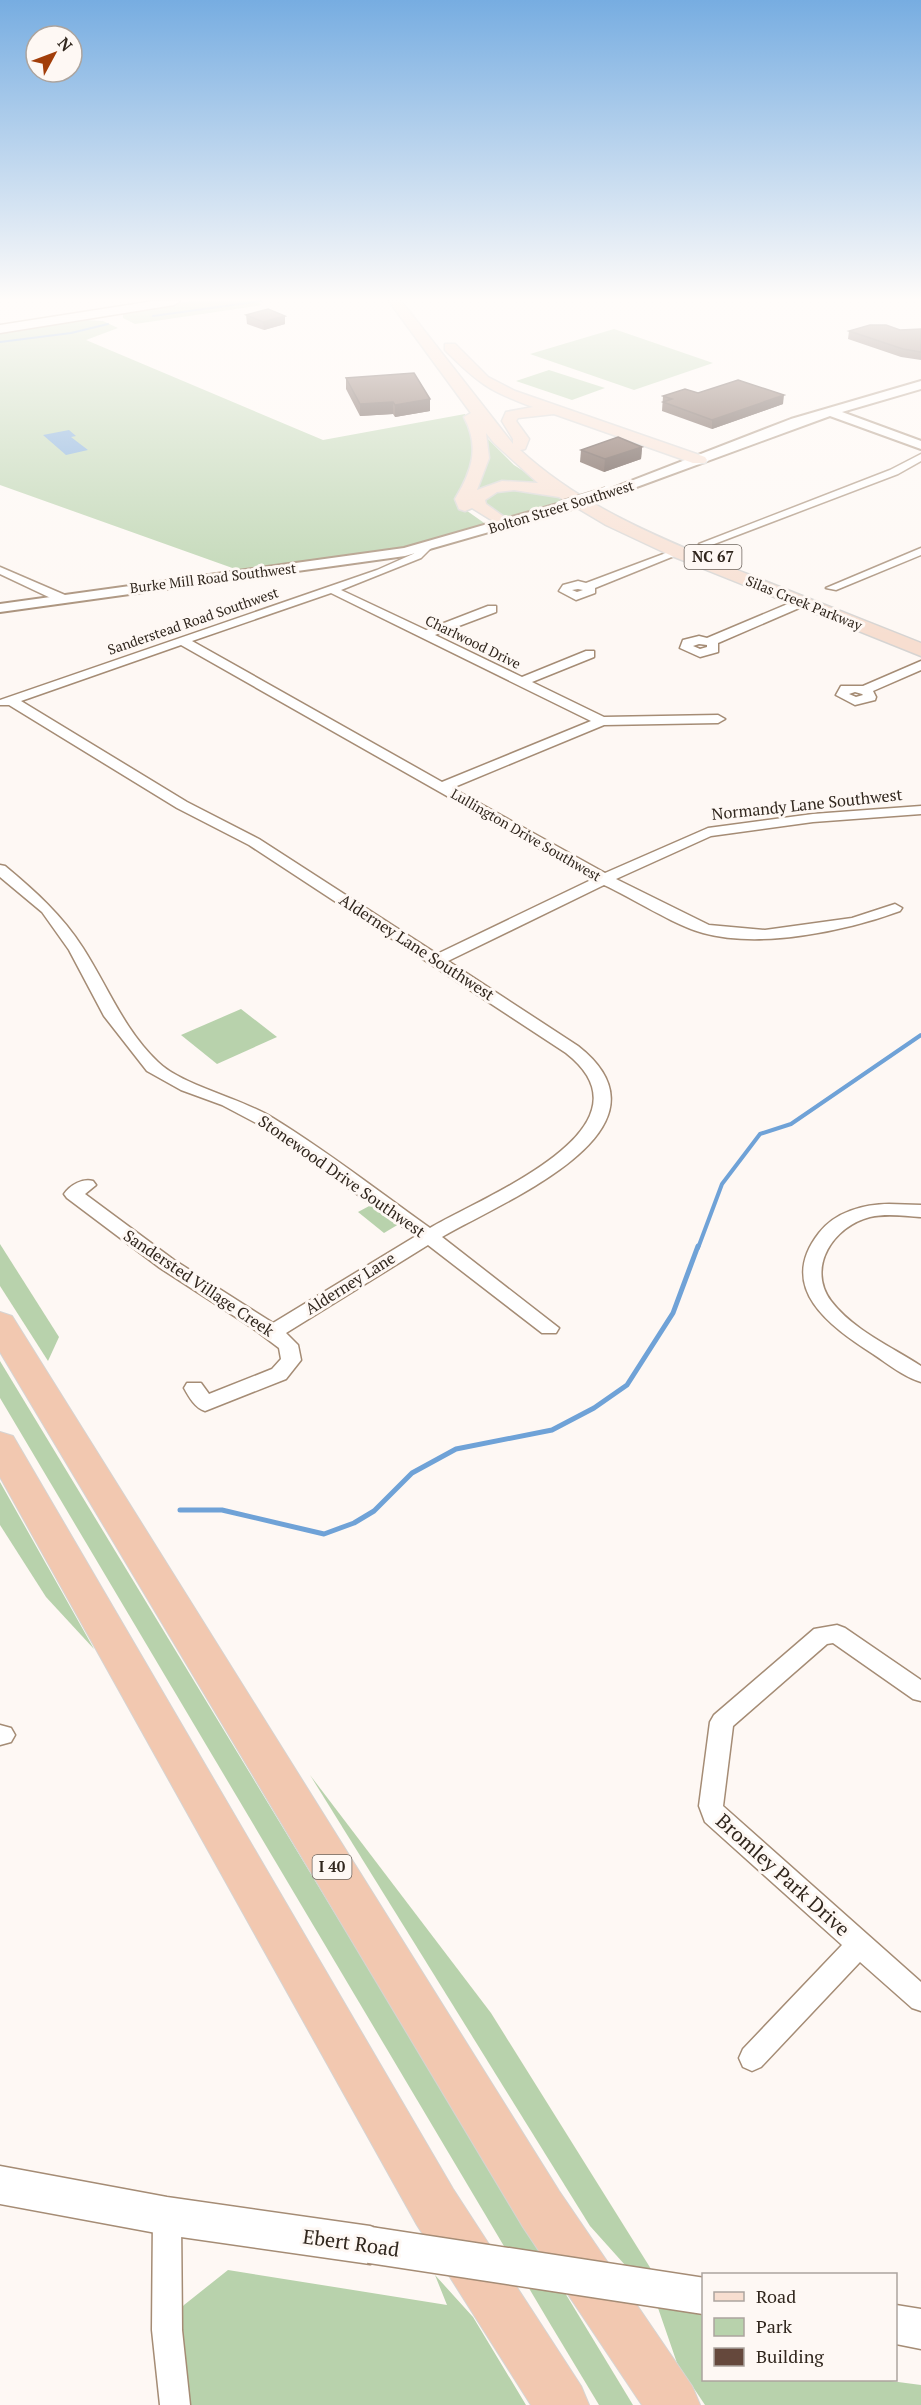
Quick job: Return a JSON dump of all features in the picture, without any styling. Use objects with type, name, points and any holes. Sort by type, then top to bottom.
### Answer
[{"type":"highway","name":"I 40","points":[[0,1324],[541,2209],[673,2405]]},
{"type":"highway","points":[[0,1445],[435,2207],[562,2405]]},
{"type":"main road","points":[[469,413],[483,445],[481,464],[464,499],[464,504],[491,521],[506,524]]},
{"type":"main road","name":"Silas Creek Parkway","points":[[478,413],[499,440],[535,473],[612,520],[678,552],[921,650]]},
{"type":"main road","name":"Silas Creek Parkway","points":[[496,413],[520,446],[575,490],[623,517],[704,554],[921,640]]},
{"type":"main road","points":[[517,413],[509,417],[521,439],[520,446]]},
{"type":"main road","points":[[553,413],[699,460]]},
{"type":"main road","name":"Silas Creek Parkway","points":[[565,413],[699,460]]},
{"type":"main road","points":[[506,524],[478,506],[477,500],[480,494],[507,486],[540,487],[585,511],[612,520]]},
{"type":"main road","name":"Ebert Road","points":[[0,2185],[167,2216],[702,2296]]},
{"type":"main road","points":[[897,2325],[921,2329]]},
{"type":"street","name":"Bolton Street Southwest","points":[[426,547],[607,493],[822,413]]},
{"type":"street","points":[[834,413],[921,445]]},
{"type":"street","points":[[705,544],[894,471],[921,458]]},
{"type":"street","name":"Sanderstead Road Southwest","points":[[5,702],[376,573],[417,556],[426,547]]},
{"type":"street","name":"Burke Mill Road Southwest","points":[[0,608],[384,555],[426,547]]},
{"type":"street","points":[[832,588],[921,551]]},
{"type":"street","points":[[587,587],[678,552]]},
{"type":"street","points":[[0,570],[60,598]]},
{"type":"street","name":"Charlwood Drive","points":[[331,589],[602,721]]},
{"type":"street","points":[[709,642],[802,602]]},
{"type":"street","points":[[425,635],[492,609]]},
{"type":"street","name":"Lullington Drive Southwest","points":[[182,640],[604,879],[706,929],[765,934],[855,922],[895,908]]},
{"type":"street","points":[[522,682],[590,654]]},
{"type":"street","points":[[865,690],[921,665]]},
{"type":"street","name":"Alderney Lane Southwest","points":[[5,702],[182,805],[254,842],[438,960],[577,1054],[599,1076],[604,1098],[593,1128],[576,1148],[429,1236]]},
{"type":"street","points":[[442,787],[602,721],[718,719]]},
{"type":"street","name":"Normandy Lane Southwest","points":[[438,960],[604,879],[708,832],[813,818],[921,810]]},
{"type":"street","name":"Stonewood Drive Southwest","points":[[0,869],[47,909],[77,951],[112,1016],[153,1067],[187,1086],[228,1101],[266,1121],[429,1236],[549,1328]]},
{"type":"street","name":"Sandersted Village Creek","points":[[87,1185],[73,1194],[167,1264],[285,1342],[292,1352],[291,1360],[279,1374],[206,1404],[194,1388]]},
{"type":"street","points":[[921,1211],[871,1211],[846,1220],[830,1230],[820,1240],[811,1266],[817,1294],[830,1312],[921,1375]]},
{"type":"street","name":"Alderney Lane","points":[[272,1333],[356,1278],[429,1236]]},
{"type":"street","name":"Bromley Park Drive","points":[[921,1692],[837,1634],[829,1632],[822,1635],[722,1722],[711,1806],[714,1815],[921,1999]]},
{"type":"street","points":[[752,2058],[860,1944]]},
{"type":"street","points":[[167,2216],[167,2330],[176,2405]]},
{"type":"green space","points":[[0,413],[260,413],[323,440],[465,414],[477,442],[463,508],[487,525],[422,545],[238,570],[0,485]]},
{"type":"green space","points":[[488,439],[514,465],[551,489],[540,486],[477,494],[475,487]]},
{"type":"green space","points":[[509,487],[555,494],[565,501],[531,513],[508,516],[498,514],[489,508],[482,498]]},
{"type":"green space","points":[[241,1009],[277,1037],[217,1064],[181,1035]]},
{"type":"green space","points":[[373,1204],[399,1224],[384,1233],[358,1212]]},
{"type":"green space","points":[[0,1244],[59,1337],[48,1361],[0,1286]]},
{"type":"green space","points":[[0,1361],[633,2405],[599,2405],[0,1398]]},
{"type":"green space","points":[[0,1482],[94,1649],[46,1597],[0,1525]]},
{"type":"green space","points":[[310,1775],[491,2013],[651,2269],[625,2265],[590,2226]]},
{"type":"green space","points":[[228,2270],[447,2305],[435,2275],[473,2317],[526,2405],[164,2405],[155,2338],[184,2305]]},
{"type":"green space","points":[[658,2308],[702,2314],[702,2381],[891,2381],[921,2385],[921,2405],[705,2405],[677,2363]]},
{"type":"water","points":[[69,430],[76,436],[71,437],[88,450],[66,455],[43,435]]},
{"type":"building","points":[[694,413],[731,413],[712,420]]},
{"type":"building","points":[[618,437],[642,447],[605,459],[581,450]]},
{"type":"waterway","points":[[698,1248],[722,1184],[760,1134],[791,1124],[921,1035]]},
{"type":"waterway","points":[[180,1510],[222,1510],[324,1534],[354,1523],[374,1511],[412,1473],[456,1449],[552,1430],[594,1408],[627,1385],[673,1313],[698,1246]]}]
